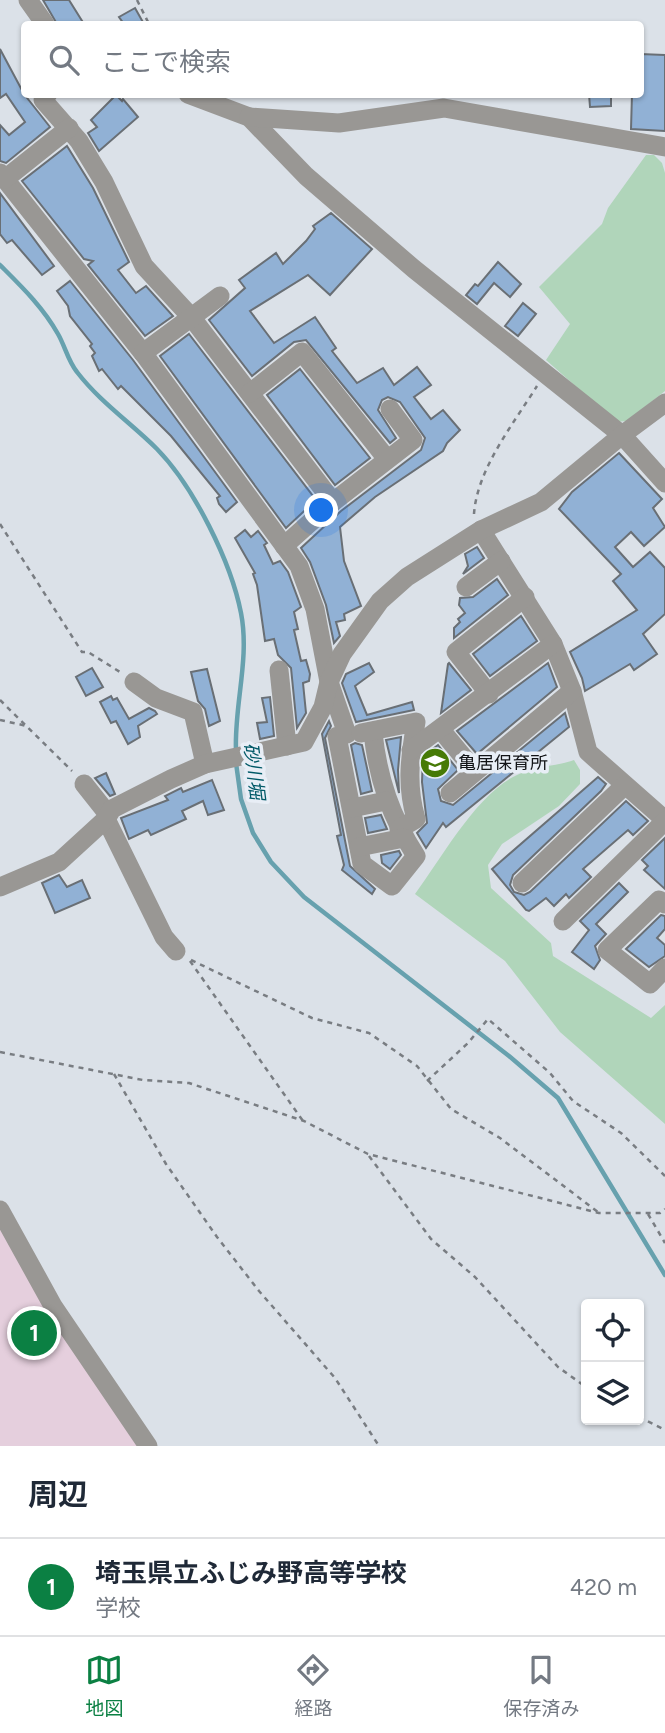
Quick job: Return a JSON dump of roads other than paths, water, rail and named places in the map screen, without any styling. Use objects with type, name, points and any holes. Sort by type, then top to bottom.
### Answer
[{"type":"street","points":[[28,0],[43,21]]},
{"type":"street","points":[[45,98],[43,100],[69,128],[104,182],[144,266],[192,318],[333,502]]},
{"type":"street","points":[[199,98],[249,117],[339,123],[444,108],[665,148]]},
{"type":"street","points":[[249,117],[306,176],[384,244],[622,435],[665,483]]},
{"type":"street","points":[[69,128],[2,176],[143,354],[299,566],[315,609],[328,682],[346,734]]},
{"type":"street","points":[[143,354],[220,296]]},
{"type":"street","points":[[250,393],[302,352],[387,459]]},
{"type":"street","points":[[0,887],[59,862],[107,816],[212,763],[304,742],[323,707],[328,682],[342,653],[380,601],[407,577],[481,530],[541,502],[622,435],[665,404]]},
{"type":"street","points":[[284,546],[333,502],[413,440],[390,409]]},
{"type":"street","points":[[481,530],[553,644],[572,691],[588,752],[665,820],[563,921]]},
{"type":"street","points":[[466,587],[501,561]]},
{"type":"street","points":[[489,694],[456,652],[525,597]]},
{"type":"street","points":[[411,750],[553,644]]},
{"type":"street","points":[[279,670],[287,746]]},
{"type":"street","points":[[134,682],[156,698],[192,712],[212,763]]},
{"type":"street","points":[[450,793],[572,691]]},
{"type":"street","points":[[359,847],[402,833],[416,819],[409,786],[416,722],[392,725],[373,733],[337,736],[362,864],[392,886],[416,856],[402,833],[386,801],[376,763],[373,733]]},
{"type":"street","points":[[440,730],[475,771]]},
{"type":"street","points":[[344,769],[376,763]]},
{"type":"street","points":[[84,784],[107,816],[164,937],[176,951]]},
{"type":"street","points":[[523,883],[624,786]]},
{"type":"street","points":[[352,808],[386,801]]},
{"type":"street","points":[[665,904],[659,900],[607,950],[650,984],[665,968]]},
{"type":"street","points":[[0,1210],[53,1306],[148,1446]]},
{"type":"waterway","name":"砂川堀","points":[[0,265],[46,315],[74,368],[86,383],[171,465],[209,526],[229,571],[241,613],[244,648],[236,751]]},
{"type":"waterway","name":"砂川堀","points":[[236,763],[241,799],[253,833],[271,862],[304,897],[509,1056],[558,1098],[665,1275]]},
{"type":"place","name":"亀居保育所","points":[[435,763]]},
{"type":"place","name":"埼玉県立ふじみ野高等学校","points":[[34,1333]]}]
